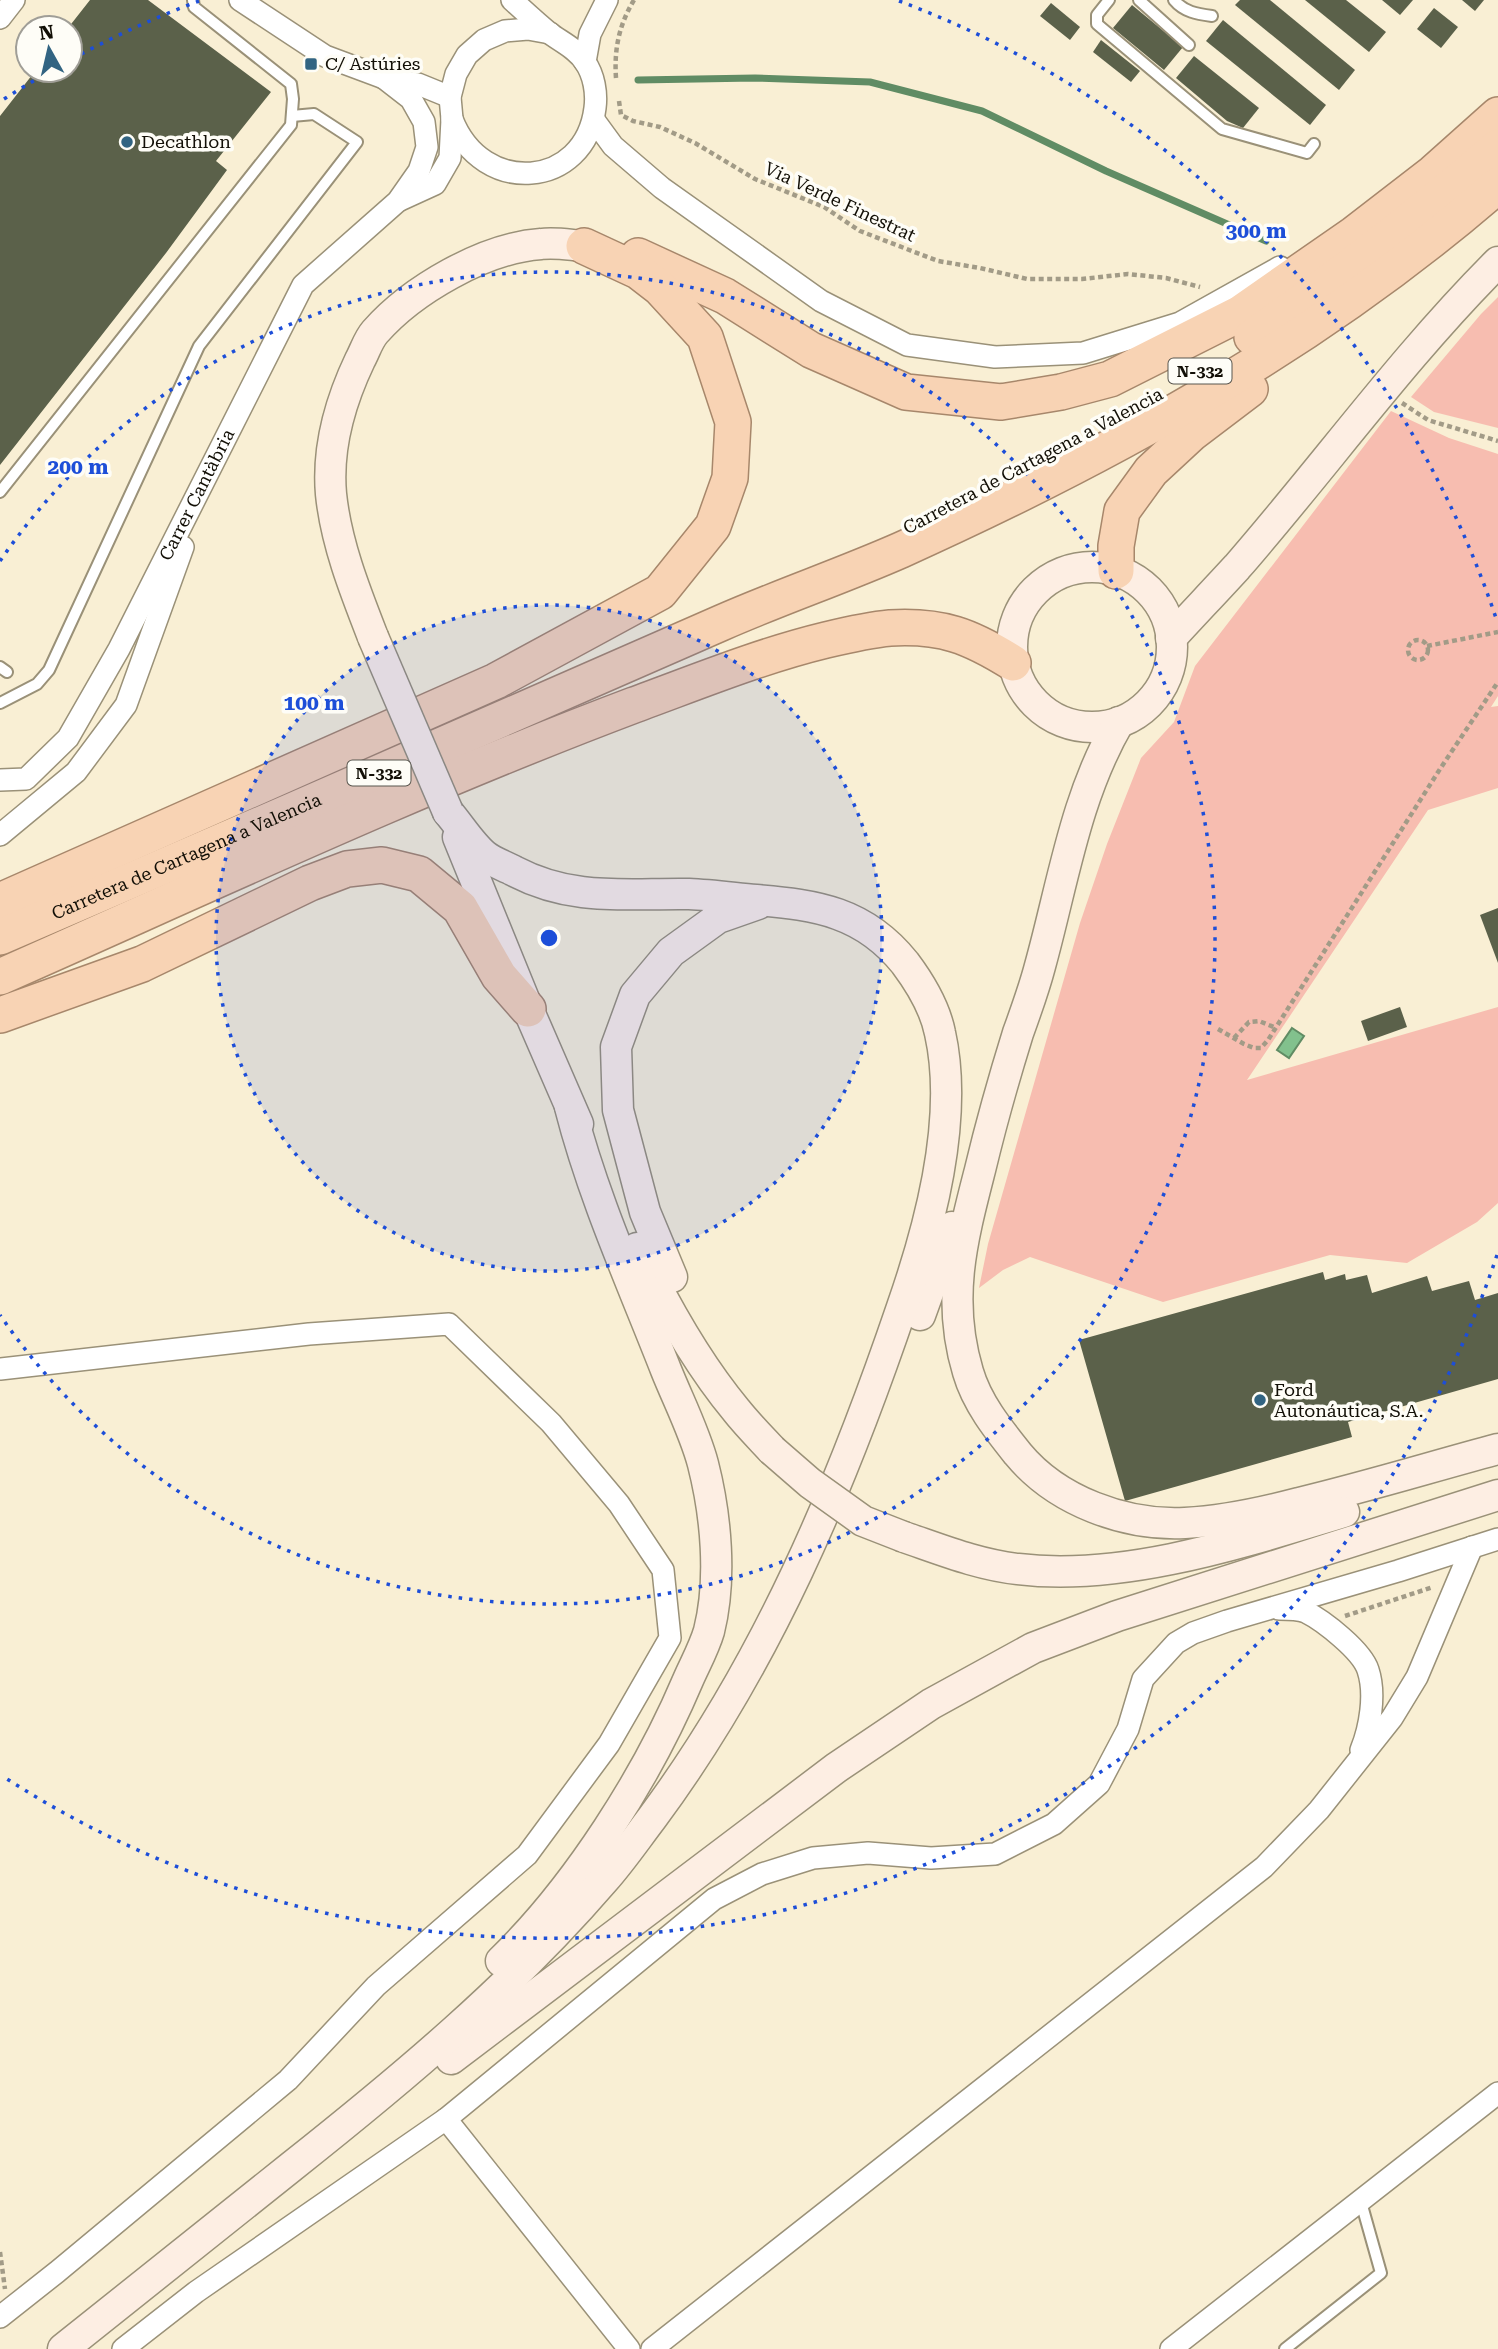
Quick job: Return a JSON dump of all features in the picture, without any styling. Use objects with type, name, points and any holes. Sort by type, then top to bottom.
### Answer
[{"type":"highway","points":[[584,246],[633,253],[725,296],[811,350],[906,392],[1001,401],[1060,392],[1110,379],[1239,314],[1354,234],[1433,173],[1498,113]]},
{"type":"highway","name":"Carretera de Cartagena a Valencia","points":[[757,607],[1044,459],[1219,360],[1332,282],[1419,215],[1498,147]]},
{"type":"highway","name":"Carretera de Cartagena a Valencia","points":[[0,937],[492,725],[757,607],[898,551],[1073,468],[1159,421],[1359,296],[1442,234],[1498,185]]},
{"type":"highway","points":[[1116,571],[1116,545],[1122,511],[1151,471],[1192,433],[1372,300],[1442,234]]},
{"type":"highway","points":[[0,901],[496,681],[660,592],[713,526],[730,478],[733,422],[705,337],[660,288],[638,271],[584,246]]},
{"type":"highway","points":[[0,977],[519,749],[746,663],[809,644],[891,628],[932,629],[964,636],[1013,663]]},
{"type":"highway","points":[[0,1015],[142,964],[310,883],[347,869],[382,865],[419,874],[460,908],[499,975],[528,1009]]},
{"type":"main road","points":[[584,246],[541,243],[501,253],[466,267],[412,296],[373,334],[348,386],[333,439],[331,493],[346,563],[373,637],[569,1107],[652,1279],[735,1410],[772,1450],[810,1483],[863,1521],[970,1560],[1017,1569],[1063,1572],[1105,1570],[1224,1546],[1498,1464]]},
{"type":"main road","points":[[1171,638],[1237,566],[1404,364],[1498,262]]},
{"type":"main road","points":[[1095,567],[1116,571],[1137,580],[1154,596],[1166,615],[1171,638],[1170,664],[1160,689],[1143,709],[1105,726],[1085,727],[1072,724],[1041,709],[1028,695],[1013,663],[1012,639],[1017,619],[1026,601],[1056,575],[1075,569],[1095,567]]},
{"type":"main road","points":[[821,1523],[872,1443],[899,1377],[993,1116],[1040,967],[1071,841],[1093,772],[1119,722]]},
{"type":"main road","points":[[63,2349],[361,2110],[479,2011],[551,1940],[608,1877],[680,1780],[743,1679],[821,1523],[872,1394],[909,1288],[928,1220],[943,1140],[946,1096],[940,1031],[927,998],[903,960],[872,932],[840,912],[802,904],[692,894],[603,896],[535,882],[484,855],[448,812]]},
{"type":"main road","points":[[711,1375],[703,1347],[645,1212],[618,1110],[616,1047],[635,995],[671,952],[718,918],[768,901]]},
{"type":"main road","points":[[187,2250],[274,2160],[453,2009],[522,1941],[578,1872],[637,1781],[673,1715],[708,1632],[717,1567],[712,1512],[702,1462],[599,1201],[581,1152],[569,1107]]},
{"type":"main road","points":[[993,1116],[961,1244],[956,1286],[959,1328],[968,1374],[984,1408],[1031,1469],[1061,1491],[1104,1512],[1144,1521],[1181,1523],[1233,1519],[1335,1495],[1498,1450]]},
{"type":"main road","points":[[187,2250],[275,2194],[826,1776],[931,1704],[1033,1648],[1117,1616],[1498,1495]]},
{"type":"street","points":[[0,18],[14,0]]},
{"type":"street","points":[[240,0],[325,56],[384,78],[418,84],[450,97]]},
{"type":"street","points":[[452,119],[467,147],[483,162],[504,172],[527,174],[549,169],[569,158],[585,141],[594,120],[597,100],[594,80],[585,62],[570,45],[550,33],[512,0]]},
{"type":"street","points":[[585,62],[590,34],[607,0]]},
{"type":"street","points":[[398,201],[435,184],[450,158],[450,97],[456,74],[467,55],[484,40],[505,31],[528,29],[550,33]]},
{"type":"street","points":[[384,78],[411,99],[424,122],[427,147],[419,171],[398,201]]},
{"type":"street","points":[[594,120],[613,146],[662,188],[821,300],[907,345],[995,357],[1083,353],[1180,323],[1285,265],[1440,147],[1498,113]]},
{"type":"street","name":"Carrer Cantàbria","points":[[0,780],[26,779],[68,738],[118,649],[303,285],[398,201]]},
{"type":"street","points":[[0,835],[76,772],[126,705],[215,460]]},
{"type":"street","points":[[0,1369],[309,1334],[449,1324],[551,1423],[620,1504],[663,1570],[670,1638],[609,1744],[527,1855],[376,1986],[288,2080],[4,2314]]},
{"type":"street","points":[[123,2349],[196,2292],[446,2119],[714,1899],[762,1874],[813,1858],[868,1853],[931,1858],[995,1853],[1054,1824],[1099,1784],[1128,1730],[1143,1679],[1176,1643],[1193,1633],[1498,1538]]},
{"type":"street","points":[[652,2349],[1264,1867],[1319,1810],[1392,1718],[1417,1677],[1472,1547]]},
{"type":"street","points":[[1274,1608],[1303,1611],[1334,1630],[1368,1669],[1371,1703],[1369,1731],[1357,1762]]},
{"type":"street","points":[[1171,2349],[1498,2094]]},
{"type":"street","points":[[446,2119],[629,2349]]},
{"type":"lane","points":[[0,492],[291,125],[291,84],[194,7],[193,0]]},
{"type":"lane","points":[[1109,0],[1097,15],[1097,24],[1223,129],[1307,153],[1314,144]]},
{"type":"lane","points":[[1139,0],[1189,45]]},
{"type":"lane","points":[[1174,0],[1179,6],[1195,14],[1212,16]]},
{"type":"lane","points":[[0,703],[37,684],[49,670],[199,346],[356,142],[314,114],[292,116]]},
{"type":"lane","points":[[1285,2349],[1381,2273],[1361,2202]]},
{"type":"path","points":[[617,84],[617,36],[634,0]]},
{"type":"path","name":"Via Verde Finestrat","points":[[618,94],[621,115],[633,121],[660,127],[695,143],[755,179],[824,207],[860,231],[938,261],[1027,279],[1082,279],[1128,274],[1166,278],[1205,289]]},
{"type":"path","points":[[1401,402],[1428,420],[1498,441]]},
{"type":"path","points":[[1427,646],[1498,632]]},
{"type":"path","points":[[1415,640],[1421,640],[1427,646],[1428,652],[1421,659],[1414,659],[1409,654],[1408,648],[1415,640]]},
{"type":"path","points":[[1218,1029],[1254,1048],[1261,1048],[1498,682]]},
{"type":"path","points":[[1234,1038],[1248,1022],[1259,1021],[1276,1028]]},
{"type":"path","points":[[1323,1623],[1458,1578]]},
{"type":"path","points":[[0,2252],[4,2314]]},
{"type":"shaded area","points":[[1498,297],[1498,428],[1434,412],[1411,397],[1481,314]]},
{"type":"shaded area","points":[[1391,411],[1449,438],[1498,454],[1498,696],[1491,707],[1498,706],[1498,788],[1428,810],[1247,1080],[1498,1007],[1498,1203],[1477,1222],[1407,1263],[1330,1255],[1163,1302],[1030,1257],[1003,1270],[979,1288],[988,1244],[1080,923],[1141,758],[1174,722],[1195,666]]},
{"type":"shaded area","points":[[1292,1028],[1304,1036],[1289,1058],[1277,1050]]},
{"type":"building","points":[[90,0],[148,0],[271,92],[216,161],[227,170],[166,253],[0,465],[0,116],[25,84],[84,84],[84,14],[79,14]]},
{"type":"building","points":[[1240,0],[1270,0],[1355,70],[1339,90],[1235,5]]},
{"type":"building","points":[[1305,0],[1346,0],[1386,32],[1369,52]]},
{"type":"building","points":[[1382,0],[1413,0],[1400,15]]},
{"type":"building","points":[[1462,0],[1484,0],[1475,11]]},
{"type":"building","points":[[1051,3],[1080,27],[1070,40],[1040,16]]},
{"type":"building","points":[[1132,5],[1183,47],[1164,70],[1113,28]]},
{"type":"building","points":[[1434,8],[1458,27],[1441,48],[1417,29]]},
{"type":"building","points":[[1223,20],[1326,105],[1310,125],[1206,41]]},
{"type":"building","points":[[1101,40],[1140,71],[1131,82],[1093,52]]},
{"type":"building","points":[[1194,56],[1259,108],[1243,128],[1227,121],[1176,78]]},
{"type":"building","points":[[1498,908],[1498,963],[1480,915]]},
{"type":"building","points":[[1400,1007],[1407,1027],[1368,1041],[1361,1021]]},
{"type":"building","name":"Ford Autonáutica, S.A.","points":[[1323,1272],[1325,1280],[1345,1274],[1346,1280],[1367,1275],[1372,1293],[1427,1276],[1432,1291],[1469,1281],[1475,1300],[1498,1293],[1498,1379],[1348,1422],[1352,1437],[1125,1501],[1079,1340]]},
{"type":"waterway","points":[[638,80],[755,78],[870,82],[982,111],[1106,171],[1266,241]]},
{"type":"place","name":"C/ Astúries","points":[[311,64]]},
{"type":"place","name":"Decathlon","points":[[127,142]]},
{"type":"place","name":"Ford Autonáutica, S.A.","points":[[1260,1400]]}]
